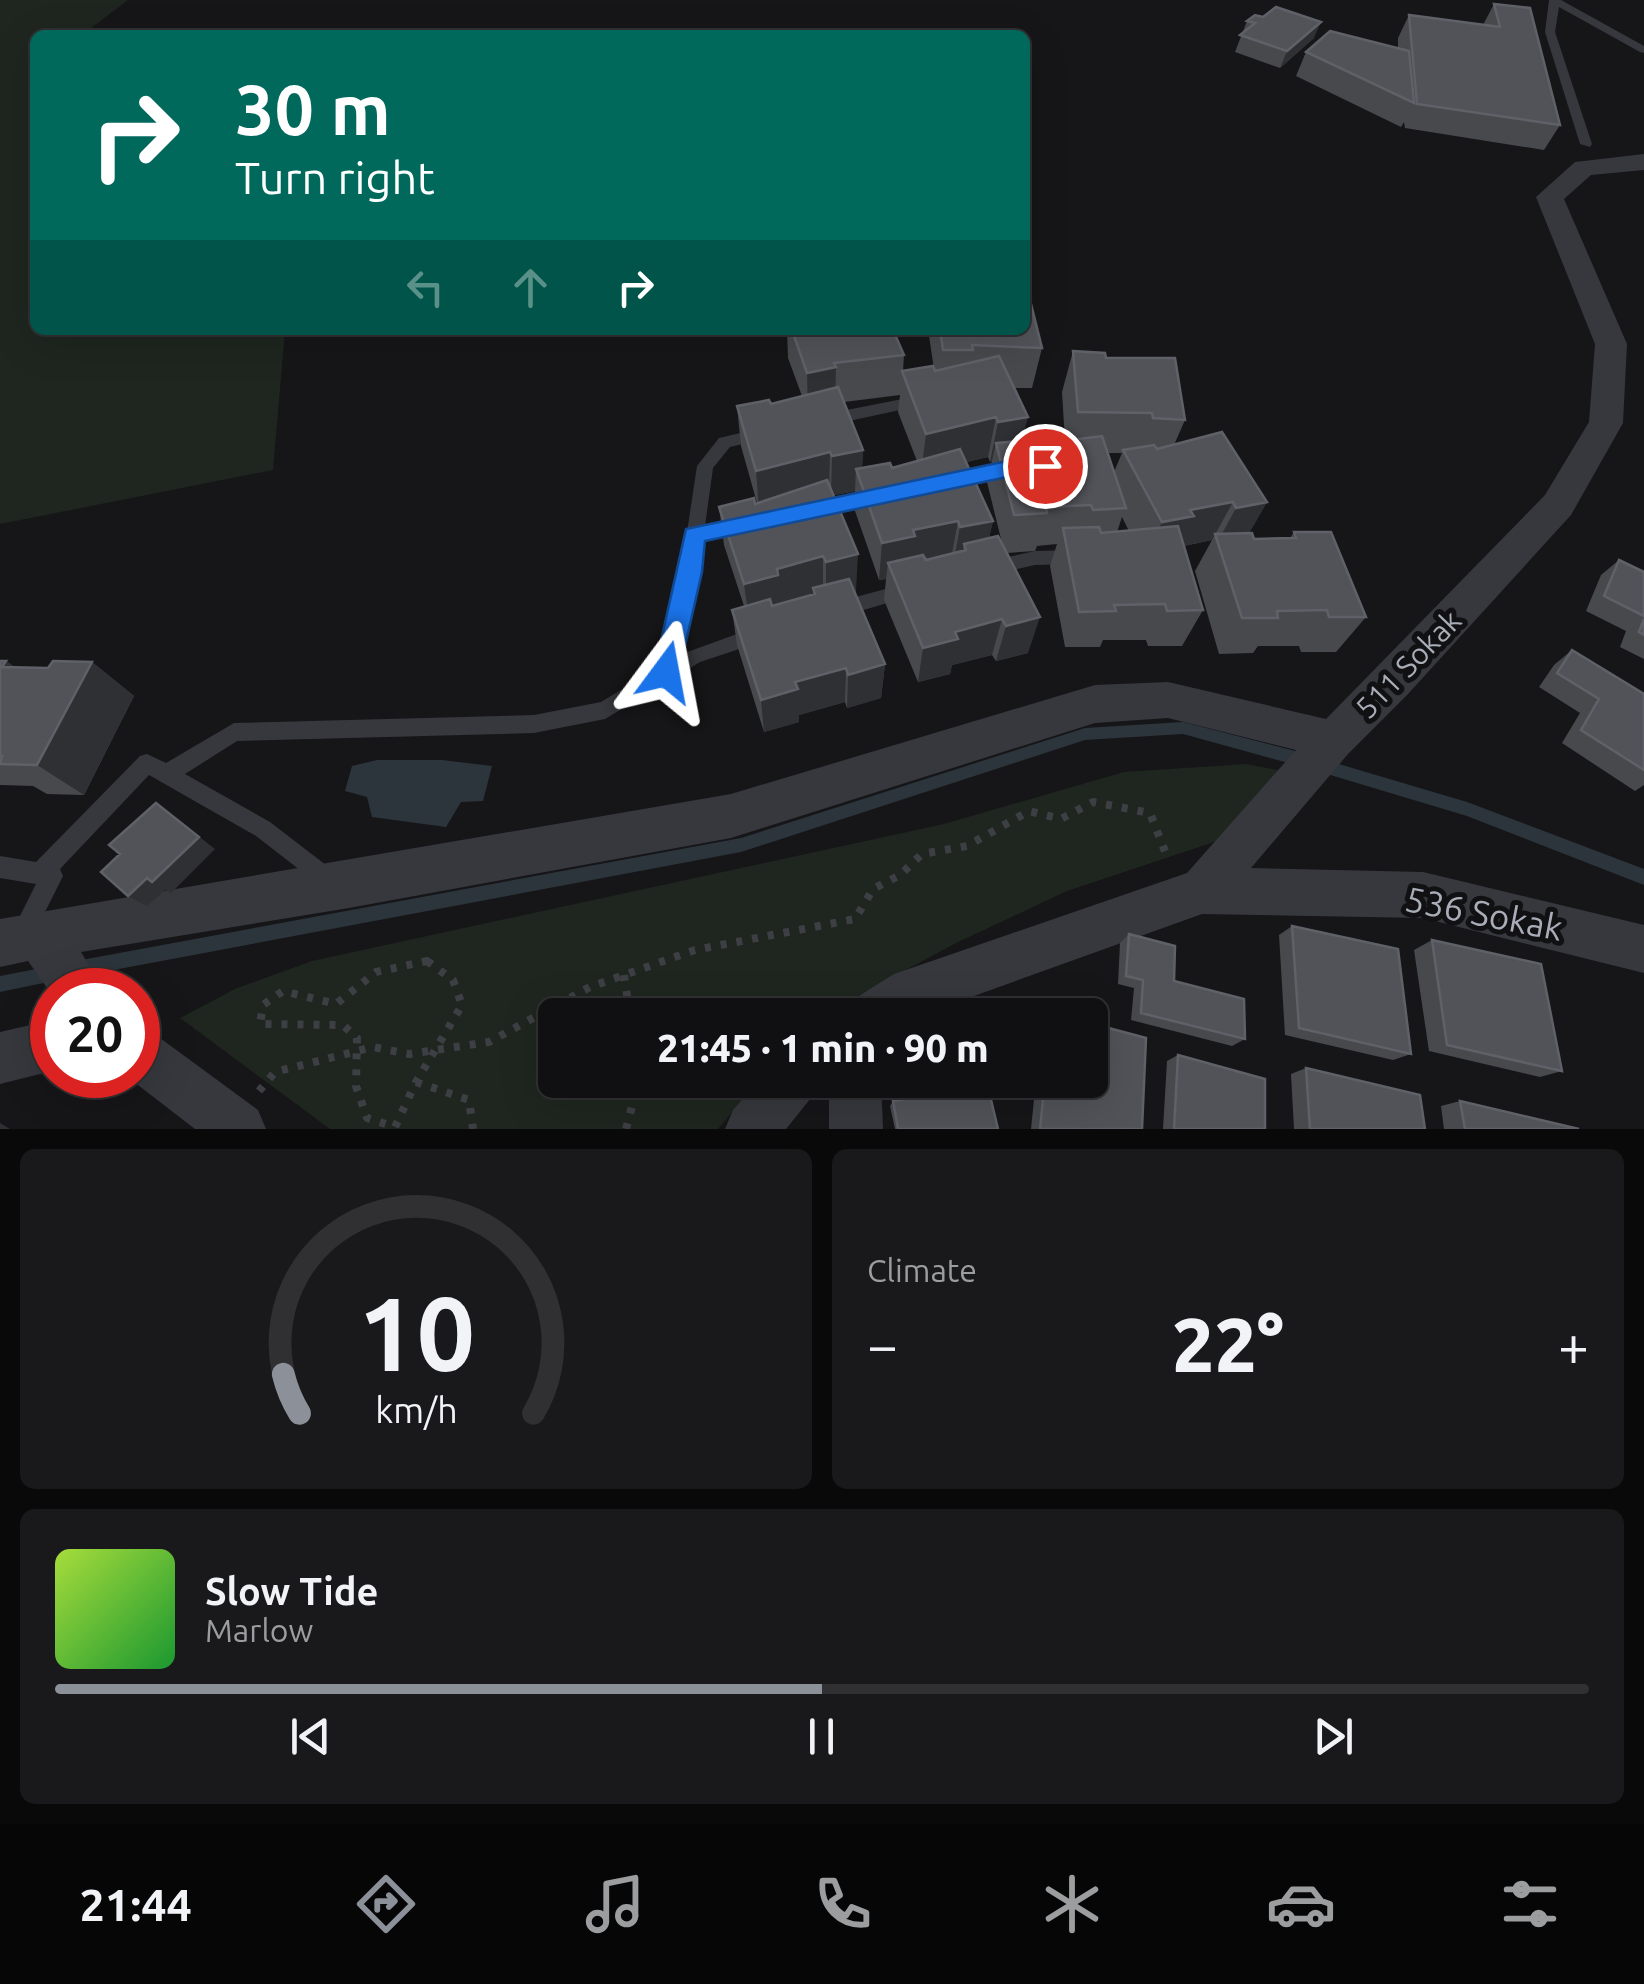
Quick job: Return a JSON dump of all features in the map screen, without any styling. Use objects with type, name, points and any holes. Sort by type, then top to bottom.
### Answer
[{"type":"street","name":"511 Sokak","points":[[902,998],[1192,895],[1558,505],[1606,423],[1611,344],[1550,197],[1584,168],[1644,162]]},
{"type":"street","points":[[19,939],[732,816],[1095,704],[1168,700],[1320,755]]},
{"type":"street","name":"536 Sokak","points":[[1192,895],[1423,895],[1644,949]]},
{"type":"street","points":[[19,939],[53,968]]},
{"type":"street","points":[[0,1058],[30,1051]]},
{"type":"street","points":[[160,1069],[236,1126]]},
{"type":"street","points":[[752,1129],[777,1098]]},
{"type":"street","points":[[855,1098],[856,1129]]},
{"type":"lane","points":[[1586,144],[1550,32],[1555,1],[1644,50]]},
{"type":"lane","points":[[816,422],[946,398]]},
{"type":"lane","points":[[666,672],[690,572],[704,466],[725,442],[779,430]]},
{"type":"lane","points":[[922,486],[1026,467]]},
{"type":"lane","points":[[792,516],[886,495]]},
{"type":"lane","points":[[694,535],[753,523]]},
{"type":"lane","points":[[972,572],[1036,558],[1103,556]]},
{"type":"lane","points":[[812,618],[920,586]]},
{"type":"lane","points":[[168,774],[234,732],[534,724],[604,710],[694,656],[776,628]]},
{"type":"lane","points":[[40,874],[147,763],[263,829],[336,887]]},
{"type":"lane","points":[[0,867],[52,876],[19,939]]},
{"type":"path","points":[[236,1126],[275,1072],[373,1047],[409,1054],[489,1042],[590,986],[694,950],[855,919],[873,890],[900,875],[922,854],[967,846],[1029,811],[1062,819],[1093,802],[1150,813],[1192,895]]},
{"type":"path","points":[[427,962],[453,980],[462,1004],[432,1051],[395,1128],[367,1118],[356,1086],[357,1038],[343,1025],[260,1024],[263,1005],[283,991],[312,995],[336,1004],[359,979],[388,965],[427,962]]},
{"type":"path","points":[[624,975],[627,998]]},
{"type":"path","points":[[416,1082],[469,1100],[473,1129]]},
{"type":"path","points":[[626,1129],[634,1098]]},
{"type":"shaded area","points":[[0,0],[128,0],[89,30],[30,30],[30,335],[285,335],[273,470],[0,524]]},
{"type":"shaded area","points":[[377,760],[442,760],[492,766],[483,801],[461,802],[446,827],[372,817],[367,797],[345,791],[352,766]]},
{"type":"shaded area","points":[[1246,764],[1313,777],[1262,826],[1067,891],[956,943],[854,998],[538,998],[538,1098],[744,1098],[718,1129],[330,1129],[180,1018],[237,988],[312,961],[944,824],[1124,772]]},
{"type":"building","points":[[1494,4],[1530,8],[1560,125],[1417,104],[1409,15],[1500,27]]},
{"type":"building","points":[[1276,7],[1321,22],[1287,51],[1240,35],[1255,23],[1247,21],[1255,15],[1263,17]]},
{"type":"building","points":[[1330,31],[1409,51],[1414,103],[1306,52]]},
{"type":"building","points":[[1030,300],[1042,348],[972,345],[973,350],[943,350],[941,335],[1030,335]]},
{"type":"building","points":[[794,335],[895,335],[904,355],[834,363],[836,367],[807,373]]},
{"type":"building","points":[[1073,351],[1105,353],[1106,358],[1175,358],[1185,420],[1153,418],[1152,413],[1078,412]]},
{"type":"building","points":[[999,356],[1028,417],[998,422],[996,417],[926,434],[902,371],[933,366],[935,371]]},
{"type":"building","points":[[838,387],[863,450],[832,456],[830,452],[756,471],[737,406],[769,400],[771,404]]},
{"type":"building","points":[[1222,432],[1267,502],[1236,508],[1233,502],[1190,510],[1194,516],[1162,522],[1123,450],[1154,445],[1157,449]]},
{"type":"building","points":[[1102,436],[1126,508],[1046,507],[1047,513],[1014,515],[996,443],[1030,440],[1031,445]]},
{"type":"building","points":[[960,449],[993,521],[960,527],[958,521],[913,530],[915,536],[882,543],[856,469],[890,463],[892,468]]},
{"type":"building","points":[[827,480],[858,554],[826,562],[823,556],[777,569],[778,575],[744,584],[719,507],[754,498],[755,504]]},
{"type":"building","points":[[1178,526],[1203,610],[1167,611],[1165,604],[1114,605],[1116,611],[1079,612],[1063,528],[1099,527],[1101,533]]},
{"type":"building","points":[[1294,532],[1331,532],[1366,617],[1329,617],[1327,610],[1277,611],[1278,618],[1242,618],[1215,534],[1252,533],[1254,539],[1296,538]]},
{"type":"building","points":[[998,536],[1040,617],[1006,626],[1002,619],[955,632],[958,639],[923,648],[888,563],[923,555],[926,560],[966,550],[964,544]]},
{"type":"building","points":[[1619,560],[1644,572],[1644,616],[1604,596]]},
{"type":"building","points":[[849,579],[885,664],[848,675],[846,668],[795,682],[798,689],[761,700],[732,610],[770,599],[772,606],[815,594],[813,588]]},
{"type":"building","points":[[1572,650],[1644,694],[1644,770],[1581,730],[1599,699],[1557,673]]},
{"type":"building","points":[[0,661],[6,661],[2,667],[48,668],[53,661],[92,662],[37,765],[0,764]]},
{"type":"building","points":[[156,803],[199,837],[152,882],[147,878],[128,896],[101,872],[120,854],[109,845]]},
{"type":"building","points":[[1292,926],[1398,949],[1411,1054],[1299,1028]]},
{"type":"building","points":[[1129,934],[1175,946],[1174,981],[1244,999],[1245,1039],[1141,1013],[1143,980],[1126,976]]},
{"type":"building","points":[[1432,940],[1541,964],[1562,1071],[1447,1045]]},
{"type":"building","points":[[1108,1028],[1146,1038],[1142,1129],[1040,1129],[1043,1098],[1108,1098]]},
{"type":"building","points":[[1178,1055],[1265,1079],[1265,1129],[1174,1129]]},
{"type":"building","points":[[1306,1068],[1420,1095],[1425,1129],[1310,1129]]},
{"type":"building","points":[[991,1098],[998,1129],[898,1129],[893,1101]]},
{"type":"building","points":[[1460,1101],[1579,1129],[1465,1129]]},
{"type":"waterway","points":[[81,968],[741,845],[1085,734],[1183,728],[1303,760]]},
{"type":"waterway","points":[[1322,766],[1467,809],[1644,877]]},
{"type":"waterway","points":[[0,984],[30,978]]},
{"type":"route","points":[[666,672],[690,572],[694,535],[940,482],[1045,466]]}]
